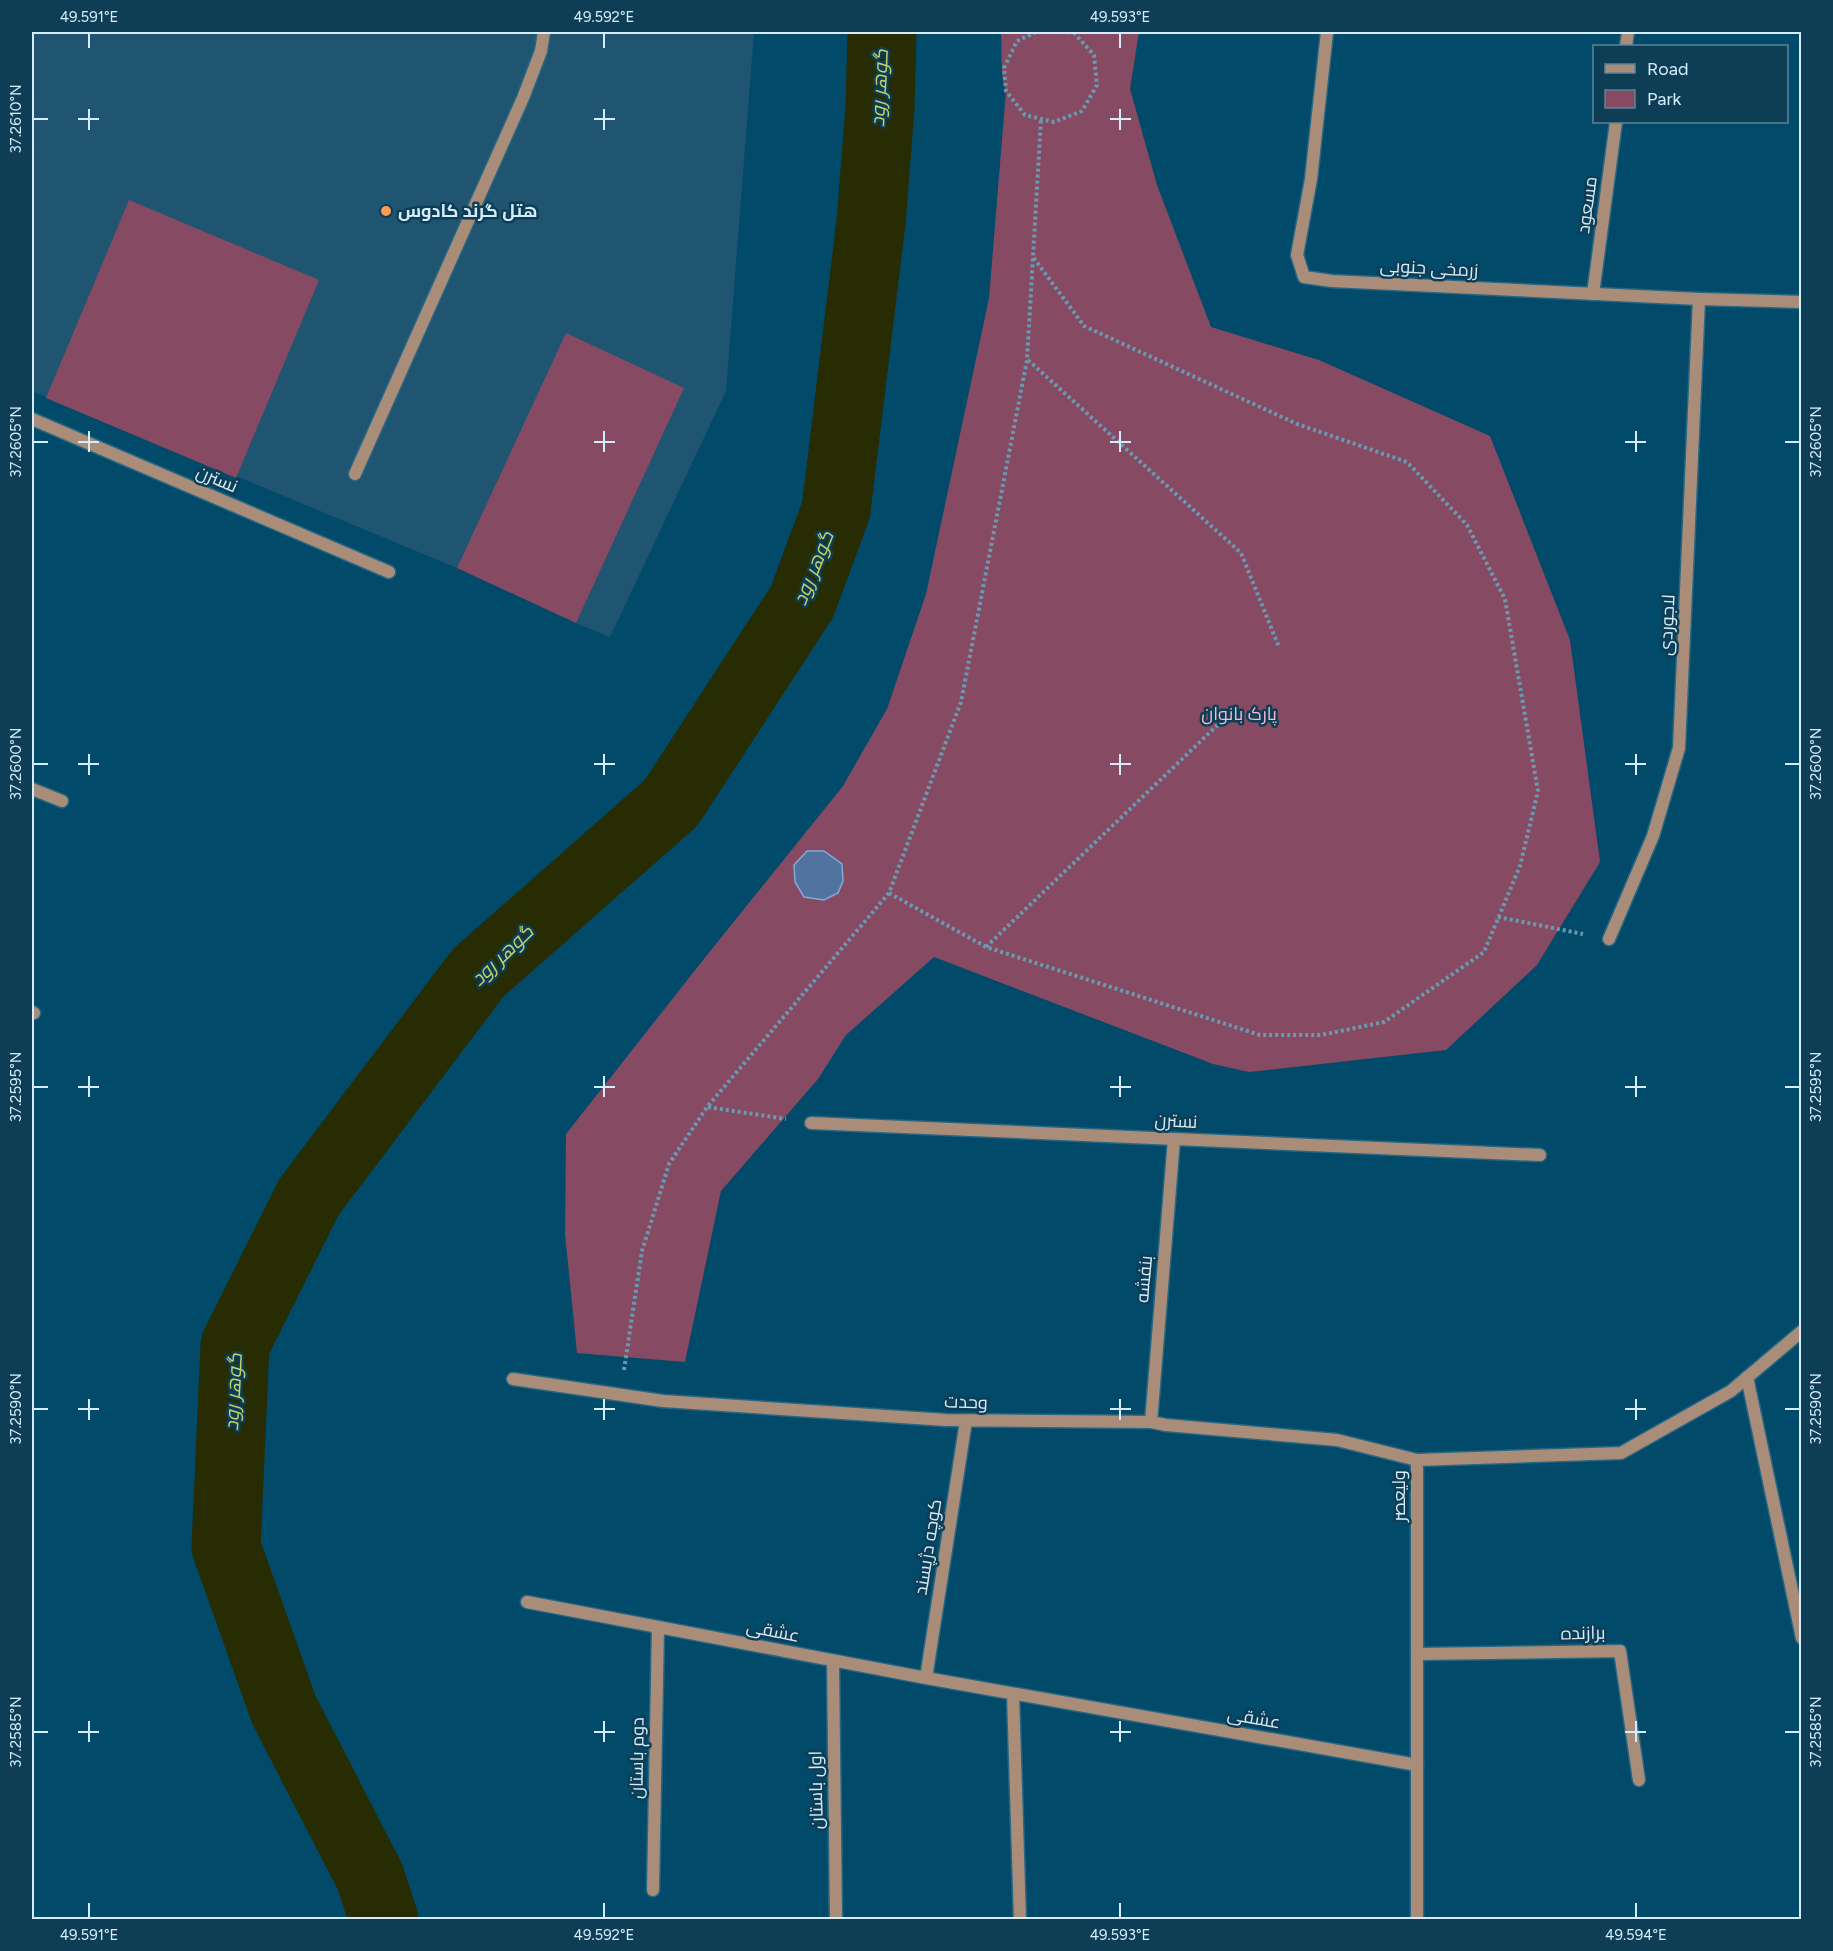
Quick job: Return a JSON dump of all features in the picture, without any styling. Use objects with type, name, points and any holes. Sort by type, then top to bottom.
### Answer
[{"type":"street","points":[[355,474],[524,98],[541,51],[544,32]]},
{"type":"street","name":"زرمخی جنوبی","points":[[1327,32],[1311,178],[1297,255],[1304,277],[1332,281],[1802,302]]},
{"type":"street","name":"مسعود","points":[[1593,294],[1616,123]]},
{"type":"street","name":"لاجوردی","points":[[1609,939],[1653,836],[1679,747],[1699,299]]},
{"type":"street","name":"نسترن","points":[[32,419],[389,572]]},
{"type":"street","points":[[32,789],[62,801]]},
{"type":"street","name":"نسترن","points":[[811,1123],[1540,1155]]},
{"type":"street","name":"بنفشه","points":[[1151,1422],[1174,1139]]},
{"type":"street","name":"ولیعصر","points":[[1417,1920],[1417,1460],[1621,1453],[1731,1391],[1802,1331]]},
{"type":"street","points":[[1747,1377],[1802,1638]]},
{"type":"street","name":"وحدت","points":[[513,1379],[663,1401],[966,1421],[1151,1422],[1337,1440],[1417,1460]]},
{"type":"street","name":"کوچه دژپسند","points":[[926,1678],[966,1421]]},
{"type":"street","name":"عشقی","points":[[527,1602],[833,1661],[1417,1766]]},
{"type":"street","name":"دوم باستان","points":[[653,1890],[658,1627]]},
{"type":"street","name":"برازنده","points":[[1417,1654],[1620,1651],[1639,1780]]},
{"type":"street","name":"اول باستان","points":[[833,1661],[836,1920]]},
{"type":"street","points":[[1013,1694],[1020,1920]]},
{"type":"path","points":[[1036,32],[1017,41],[1004,68],[1006,91],[1025,115],[1054,122],[1082,111],[1097,85],[1094,55],[1074,33],[1066,32]]},
{"type":"path","points":[[620,1395],[642,1251],[669,1164],[707,1107],[889,893],[961,702],[1027,360],[1041,118]]},
{"type":"path","points":[[889,893],[986,948],[1260,1035],[1321,1035],[1383,1022],[1484,952],[1520,866],[1538,791],[1505,598],[1467,525],[1407,462],[1297,424],[1084,326],[1033,257]]},
{"type":"path","points":[[1027,360],[1241,553],[1279,647]]},
{"type":"path","points":[[986,948],[1228,715]]},
{"type":"path","points":[[1498,916],[1609,939]]},
{"type":"path","points":[[707,1107],[811,1123]]},
{"type":"shaded area","name":"هتل گرند کادوس","points":[[32,32],[754,32],[726,391],[610,637],[457,568],[32,391]]},
{"type":"green space","name":"پارک بانوان","points":[[1001,32],[1139,32],[1130,89],[1157,185],[1211,327],[1319,360],[1490,436],[1570,640],[1600,862],[1537,965],[1446,1050],[1249,1072],[1213,1064],[934,957],[846,1035],[818,1079],[721,1191],[685,1362],[577,1353],[565,1234],[566,1134],[843,786],[887,709],[926,594],[989,298],[1006,91],[1002,70]]},
{"type":"green space","points":[[129,200],[319,280],[236,478],[46,398]]},
{"type":"green space","points":[[566,333],[684,388],[576,623],[457,568]]},
{"type":"building","points":[[807,851],[824,851],[842,864],[843,881],[838,893],[824,900],[804,897],[795,882],[794,865]]},
{"type":"waterway","name":"گوهر رود","points":[[384,1920],[370,1877],[284,1710],[226,1547],[235,1345],[309,1197],[478,973],[671,803],[802,602],[836,510],[871,222],[880,108],[882,32]]},
{"type":"place","name":"هتل گرند کادوس","points":[[386,211]]}]
